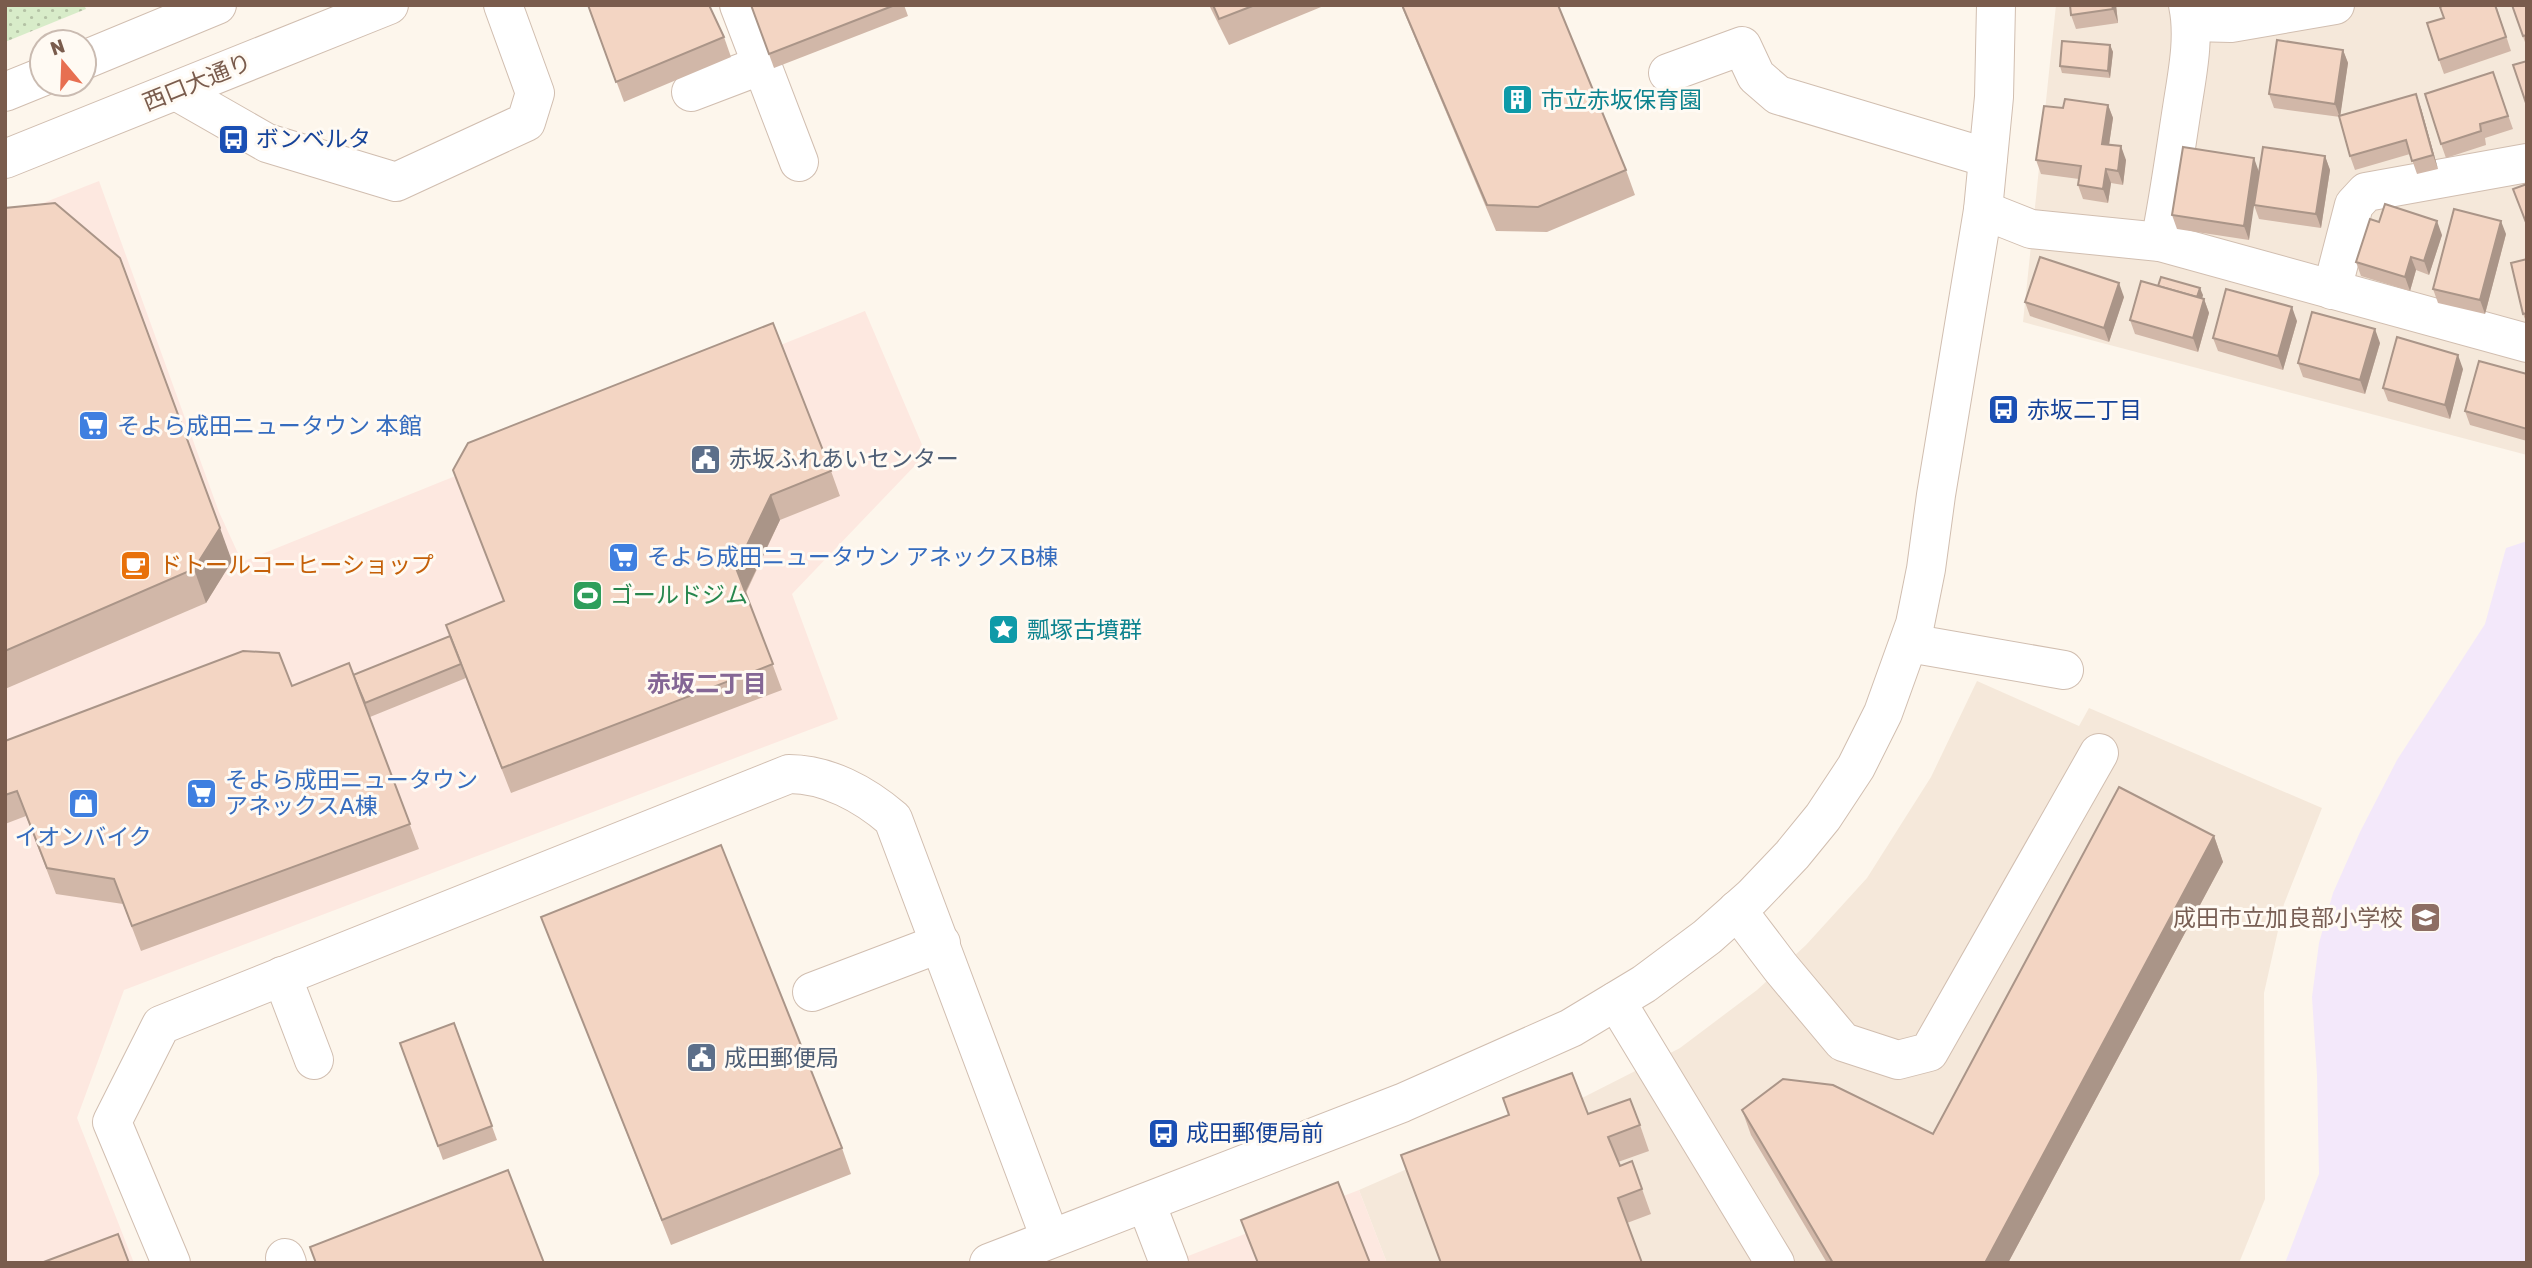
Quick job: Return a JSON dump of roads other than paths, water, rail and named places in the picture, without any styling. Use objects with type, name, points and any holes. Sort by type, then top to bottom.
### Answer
[{"type":"street","points":[[98,54],[217,5]]},
{"type":"street","name":"西口大通り","points":[[5,159],[389,5]]},
{"type":"street","points":[[176,90],[267,143],[396,182],[526,122],[535,93],[503,5]]},
{"type":"street","points":[[739,5],[799,162]]},
{"type":"street","points":[[989,1263],[1402,1103],[1571,1028],[1644,985],[1707,937],[1792,855],[1823,817],[1856,767],[1883,713],[1909,643],[1926,569],[1983,210],[1994,97],[1996,5]]},
{"type":"street","points":[[2160,242],[2186,80],[2190,14],[2231,23],[2335,5]]},
{"type":"street","points":[[1668,73],[1742,46],[1756,75],[1778,95],[1988,158]]},
{"type":"street","points":[[691,92],[762,65]]},
{"type":"street","points":[[5,92],[28,83]]},
{"type":"street","points":[[2332,290],[2354,205],[2366,192],[2527,163]]},
{"type":"street","points":[[1983,210],[2032,229],[2160,242],[2527,343]]},
{"type":"street","points":[[1909,643],[2064,670]]},
{"type":"street","points":[[1737,910],[1843,1042],[1898,1060],[1929,1052],[2099,753]]},
{"type":"street","points":[[171,1263],[112,1122],[161,1025],[789,774],[808,774],[857,793],[893,819],[1050,1238]]},
{"type":"street","points":[[812,992],[941,943]]},
{"type":"street","points":[[282,976],[314,1060]]},
{"type":"street","points":[[1616,1001],[1775,1263]]},
{"type":"street","points":[[1146,1203],[1169,1263]]},
{"type":"place","name":"市立赤坂保育園","points":[[1518,100]]},
{"type":"place","name":"ボンベルタ","points":[[233,139]]},
{"type":"place","name":"赤坂二丁目","points":[[2004,410]]},
{"type":"place","name":"そよら成田ニュータウン 本館","points":[[94,426]]},
{"type":"place","name":"赤坂ふれあいセンター","points":[[706,459]]},
{"type":"place","name":"そよら成田ニュータウン アネックスB棟","points":[[624,557]]},
{"type":"place","name":"ドトールコーヒーショップ","points":[[136,565]]},
{"type":"place","name":"ゴールドジム","points":[[587,595]]},
{"type":"place","name":"瓢塚古墳群","points":[[1004,630]]},
{"type":"place","name":"そよら成田ニュータウン アネックスA棟","points":[[202,793]]},
{"type":"place","name":"イオンバイク","points":[[83,803]]},
{"type":"place","name":"成田市立加良部小学校","points":[[2426,918]]},
{"type":"place","name":"成田郵便局","points":[[701,1058]]},
{"type":"place","name":"成田郵便局前","points":[[1163,1133]]},
{"type":"district","name":"赤坂二丁目","points":[[707,684]]}]
